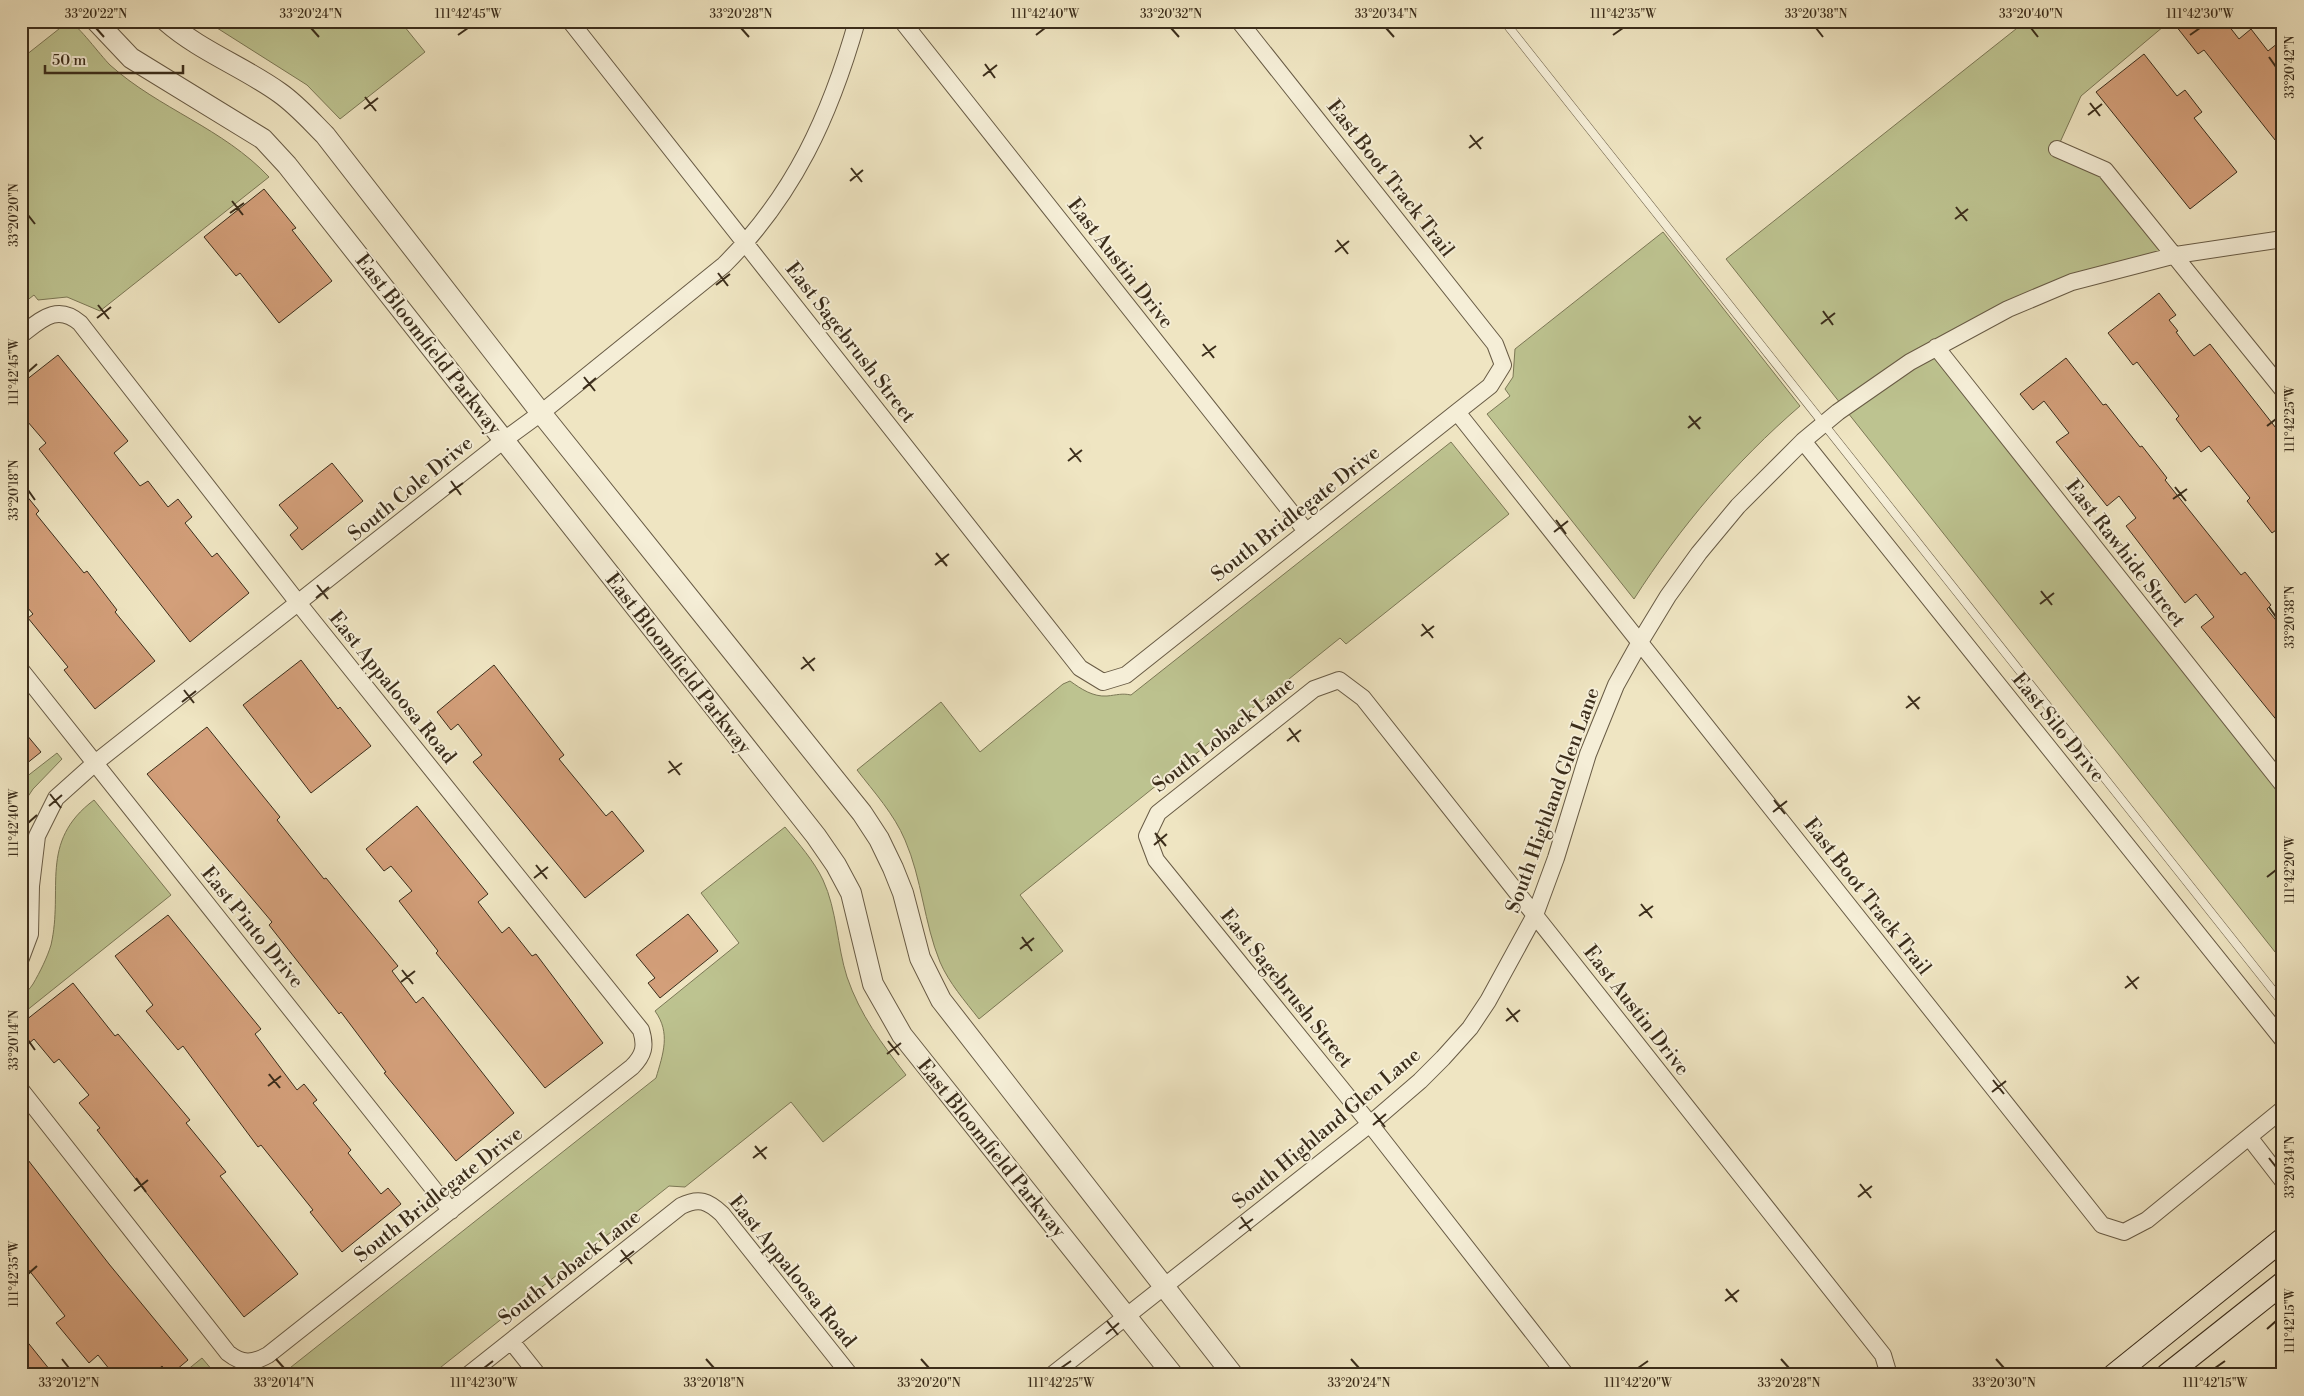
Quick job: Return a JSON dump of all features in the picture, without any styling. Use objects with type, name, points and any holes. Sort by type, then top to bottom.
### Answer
[{"type":"main road","points":[[2114,1375],[2283,1239]]},
{"type":"main road","points":[[2167,1375],[2283,1283]]},
{"type":"main road","points":[[2186,1317],[2208,1342]]},
{"type":"street","name":"East Bloomfield Parkway","points":[[96,21],[132,58],[264,139],[287,165],[836,865],[851,893],[874,984],[902,1035],[1174,1375]]},
{"type":"street","points":[[166,21],[203,47],[280,93],[325,135],[542,413],[862,813],[879,839],[904,893],[920,958],[941,1000],[1233,1375]]},
{"type":"street","name":"East Sagebrush Street","points":[[570,21],[1080,668],[1103,682]]},
{"type":"street","name":"South Cole Drive","points":[[21,958],[30,934],[31,886],[37,836],[56,798],[95,763],[299,604],[504,440],[542,413],[704,283],[746,242],[769,214],[806,156],[834,88],[856,21]]},
{"type":"street","name":"East Austin Drive","points":[[902,21],[1306,531]]},
{"type":"street","name":"East Boot Track Trail","points":[[1239,21],[1495,344],[1502,365]]},
{"type":"street","points":[[2057,149],[2105,170],[2176,255],[2283,390]]},
{"type":"street","name":"South Highland Glen Lane","points":[[1052,1375],[1370,1124],[1420,1081],[1470,1028],[1509,966],[1535,915],[1556,858],[1588,754],[1616,685],[1640,642],[1668,596],[1699,553],[1738,506],[1803,441],[1823,423],[1910,362],[2008,309],[2072,282],[2176,255],[2283,239]]},
{"type":"street","name":"East Appaloosa Road","points":[[21,335],[42,319],[53,314],[62,313],[72,316],[80,323],[299,604],[641,1030],[645,1048]]},
{"type":"street","name":"East Rawhide Street","points":[[1936,347],[2283,785]]},
{"type":"street","name":"South Bridlegate Drive","points":[[1103,682],[1126,675],[1490,386],[1502,365]]},
{"type":"street","name":"East Boot Track Trail","points":[[1457,412],[2102,1225],[2124,1232],[2147,1220],[2248,1137]]},
{"type":"street","name":"East Silo Drive","points":[[1803,441],[2283,1040]]},
{"type":"street","name":"East Pinto Drive","points":[[21,670],[452,1211]]},
{"type":"street","name":"East Austin Drive","points":[[1339,680],[1363,698],[1535,915],[1883,1355],[1889,1375]]},
{"type":"street","name":"South Loback Lane","points":[[1148,836],[1158,813],[1314,689],[1339,680]]},
{"type":"street","name":"East Sagebrush Street","points":[[1148,836],[1156,860],[1370,1124],[1566,1375]]},
{"type":"street","name":"South Bridlegate Drive","points":[[21,1090],[228,1353],[238,1361],[248,1363],[268,1356],[452,1211],[632,1067],[645,1048]]},
{"type":"street","points":[[2283,1110],[2248,1137],[2283,1181]]},
{"type":"street","name":"East Appaloosa Road","points":[[700,1200],[711,1204],[722,1214],[850,1375]]},
{"type":"street","name":"South Loback Lane","points":[[468,1375],[681,1206],[700,1200]]},
{"type":"street","points":[[511,1341],[538,1375]]},
{"type":"lane","points":[[1504,21],[2283,1003]]},
{"type":"green space","points":[[69,21],[84,34],[110,65],[129,80],[232,145],[269,177],[100,311],[67,297],[38,300],[34,295],[21,305],[21,59]]},
{"type":"green space","points":[[206,21],[400,21],[425,52],[340,119],[307,85]]},
{"type":"green space","points":[[2026,21],[2170,21],[2081,96],[2057,149],[2105,170],[2176,255],[2072,282],[1936,347],[2283,785],[2283,962],[1726,259]]},
{"type":"green space","points":[[1663,232],[1800,406],[1753,450],[1710,497],[1670,546],[1634,599],[1487,414],[1510,396],[1505,389],[1513,377],[1515,349]]},
{"type":"green space","points":[[1451,442],[1509,514],[1346,644],[1340,638],[1020,895],[1063,951],[979,1019],[953,985],[940,962],[930,932],[911,855],[905,840],[895,821],[857,770],[941,702],[980,752],[1063,684],[1070,681],[1092,694],[1107,696],[1131,695]]},
{"type":"green space","points":[[57,753],[62,759],[33,789],[21,807],[21,781]]},
{"type":"green space","points":[[94,800],[171,895],[21,1015],[22,999],[38,975],[51,945],[54,924],[56,867],[65,832],[77,816]]},
{"type":"green space","points":[[785,827],[811,859],[828,892],[847,977],[858,1004],[880,1040],[906,1075],[823,1142],[791,1102],[685,1187],[669,1186],[431,1375],[281,1375],[656,1078],[663,1052],[664,1036],[663,1027],[655,1011],[739,943],[701,893]]},
{"type":"green space","points":[[202,1358],[213,1371],[222,1375],[181,1375]]},
{"type":"building","points":[[2172,21],[2225,21],[2239,39],[2251,29],[2268,51],[2283,39],[2283,150],[2204,50],[2198,54]]},
{"type":"building","points":[[2144,54],[2177,96],[2185,90],[2202,112],[2194,118],[2237,172],[2190,209],[2096,92]]},
{"type":"building","points":[[264,189],[296,228],[292,230],[332,281],[279,323],[240,273],[236,276],[204,237]]},
{"type":"building","points":[[2159,293],[2176,315],[2169,320],[2194,356],[2210,344],[2283,437],[2283,525],[2272,533],[2247,501],[2250,498],[2209,446],[2201,452],[2176,419],[2179,416],[2137,362],[2133,365],[2108,333]]},
{"type":"building","points":[[58,355],[128,441],[114,453],[140,486],[148,481],[168,507],[178,499],[192,517],[185,523],[212,557],[217,553],[249,593],[190,642],[39,449],[46,443],[21,414],[21,384]]},
{"type":"building","points":[[2066,358],[2103,405],[2106,404],[2140,447],[2142,446],[2167,478],[2165,480],[2241,575],[2245,572],[2271,605],[2267,609],[2283,629],[2283,728],[2201,627],[2214,617],[2196,594],[2185,603],[2126,526],[2136,518],[2119,496],[2107,506],[2056,442],[2069,433],[2044,401],[2033,410],[2020,394]]},
{"type":"building","points":[[332,463],[363,501],[302,550],[290,535],[298,528],[279,505]]},
{"type":"building","points":[[21,489],[39,511],[36,514],[84,573],[87,571],[117,610],[115,612],[155,661],[95,709],[64,670],[68,667],[28,618],[33,614],[21,600]]},
{"type":"building","points":[[301,660],[338,709],[340,707],[371,746],[311,793],[243,705]]},
{"type":"building","points":[[494,665],[564,755],[559,759],[606,816],[612,811],[644,851],[585,898],[473,762],[482,755],[458,724],[451,730],[437,712]]},
{"type":"building","points":[[207,727],[280,817],[277,820],[324,879],[326,878],[398,966],[392,971],[416,1003],[423,997],[514,1113],[456,1161],[384,1073],[386,1072],[341,1012],[339,1014],[269,925],[272,922],[147,774]]},
{"type":"building","points":[[21,728],[41,752],[21,768]]},
{"type":"building","points":[[417,806],[488,894],[478,902],[502,933],[509,927],[532,956],[536,954],[603,1043],[545,1088],[436,953],[438,951],[399,901],[412,891],[391,866],[384,871],[366,849]]},
{"type":"building","points":[[688,914],[718,951],[660,998],[648,983],[655,978],[636,955]]},
{"type":"building","points":[[168,915],[261,1029],[255,1034],[297,1090],[304,1084],[317,1100],[313,1103],[351,1150],[348,1153],[381,1194],[388,1188],[401,1204],[342,1252],[310,1212],[313,1210],[261,1145],[258,1147],[183,1046],[178,1050],[146,1011],[153,1005],[115,956]]},
{"type":"building","points":[[73,983],[115,1036],[118,1034],[190,1120],[186,1123],[226,1172],[220,1176],[298,1274],[244,1317],[97,1130],[100,1128],[79,1103],[89,1095],[59,1059],[54,1063],[34,1039],[27,1045],[21,1037],[21,1024]]},
{"type":"building","points":[[21,1151],[109,1264],[188,1360],[170,1375],[162,1366],[152,1375],[114,1375],[98,1355],[89,1363],[56,1323],[65,1316],[21,1260]]},
{"type":"building","points":[[21,1334],[54,1375],[21,1375]]}]
